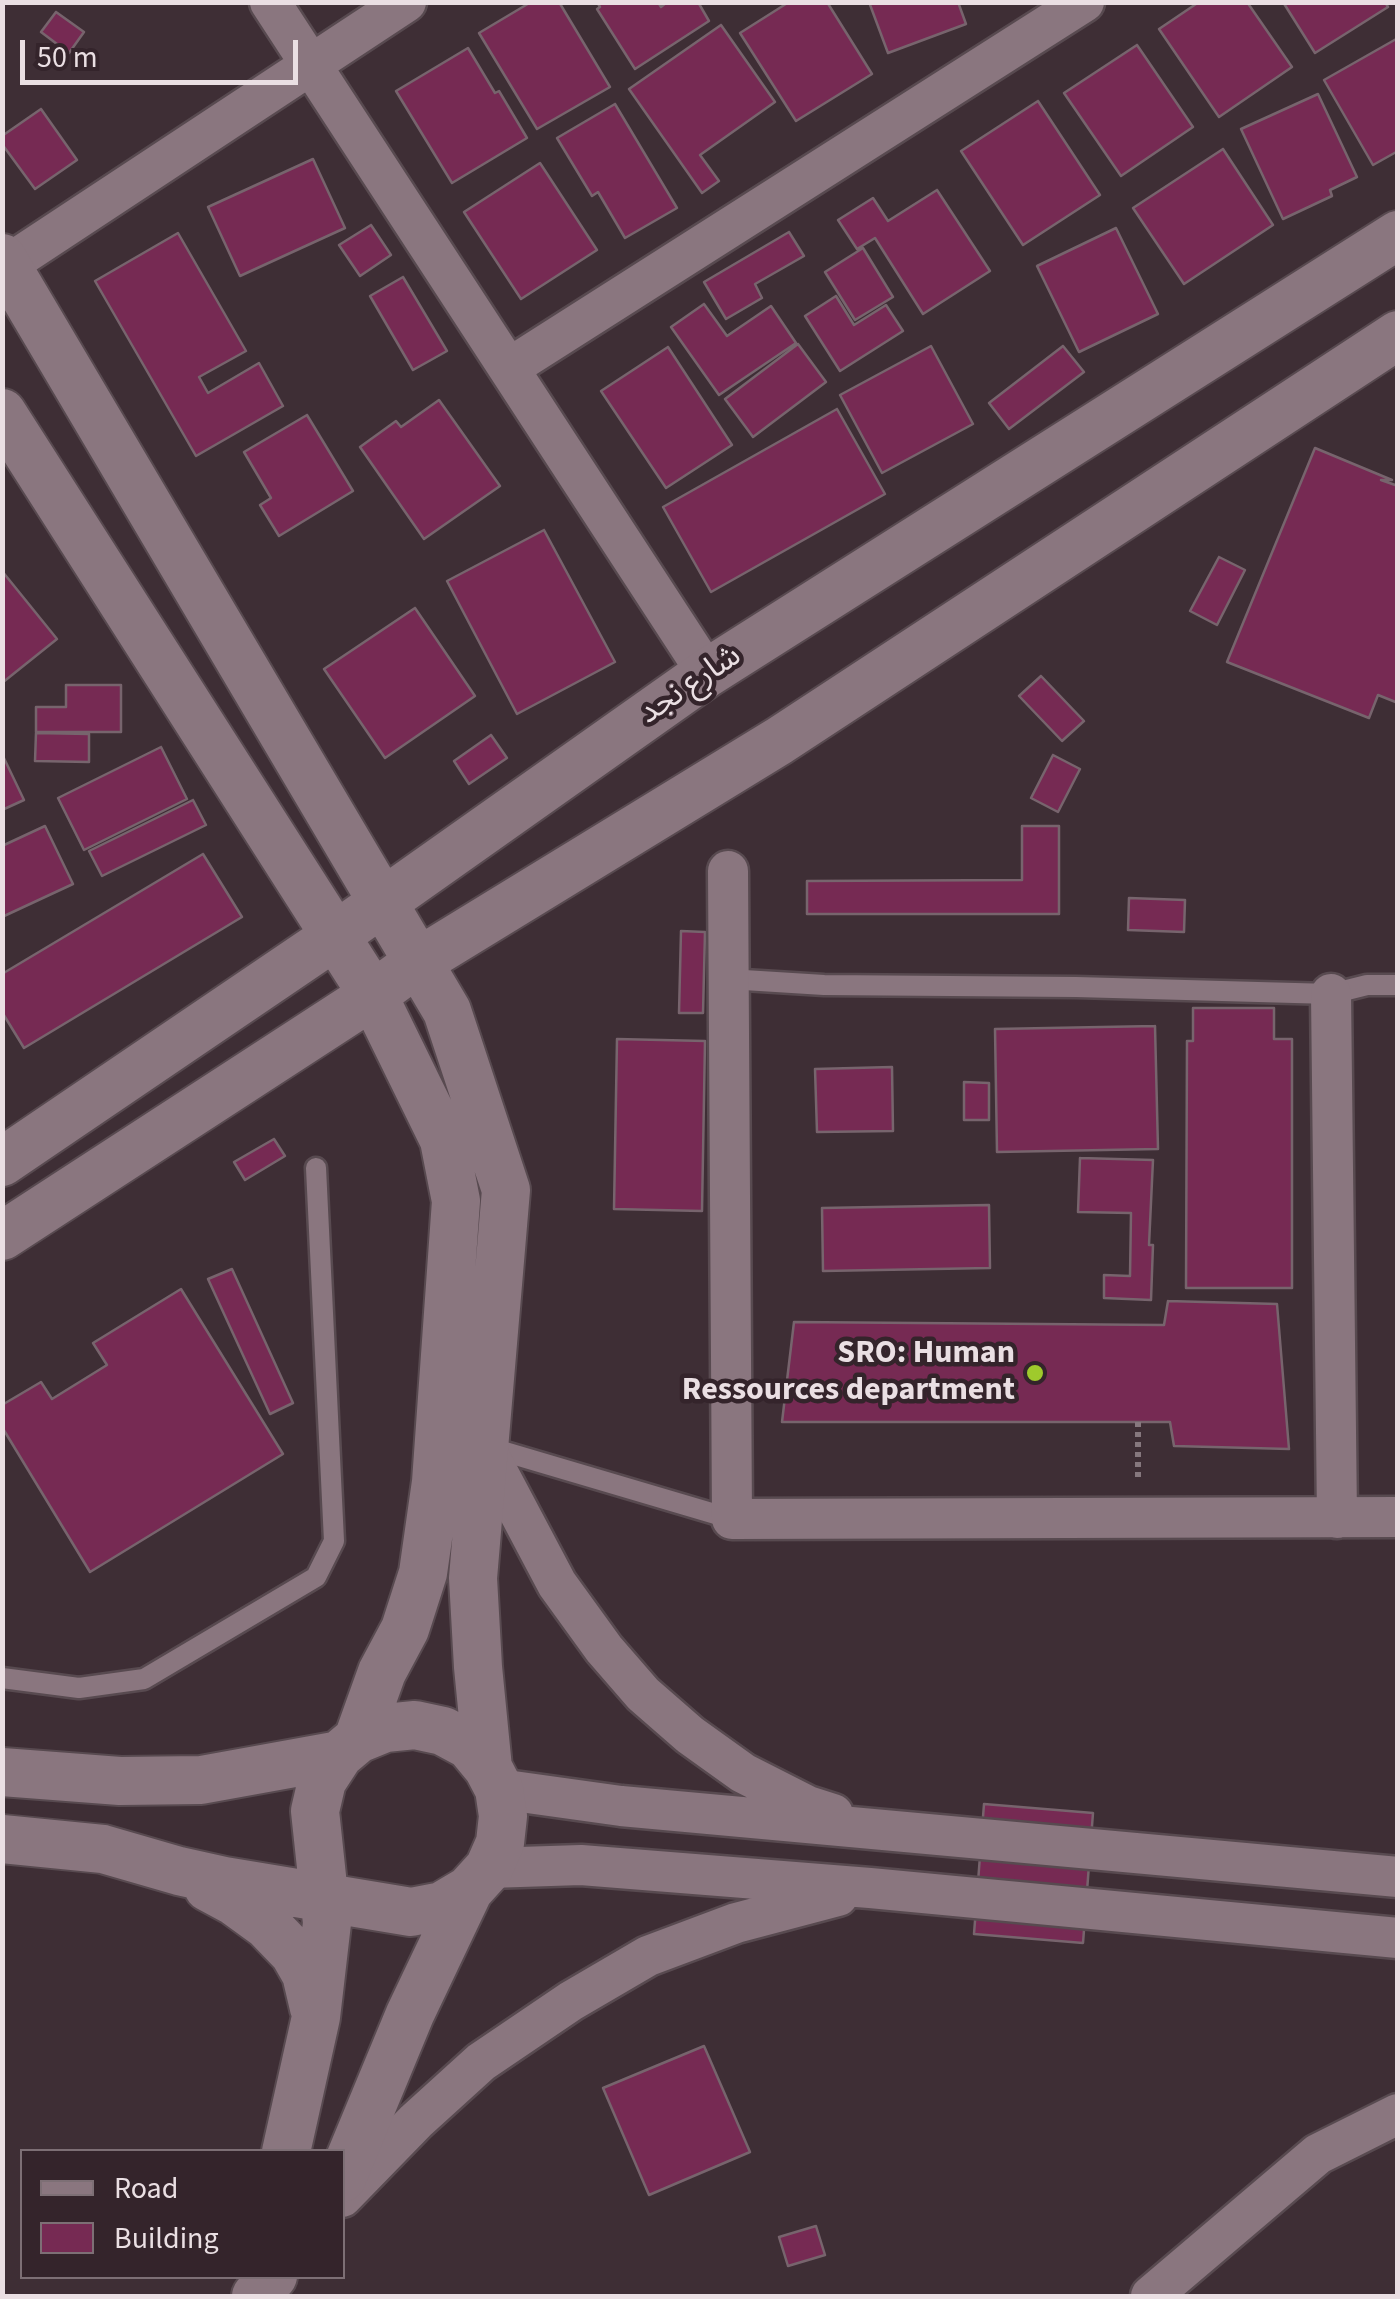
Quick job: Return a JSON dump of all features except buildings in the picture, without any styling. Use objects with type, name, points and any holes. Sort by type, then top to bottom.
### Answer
[{"type":"street","points":[[270,2],[707,673]]},
{"type":"street","points":[[345,2171],[410,2014],[500,1843],[503,1816],[493,1778],[478,1667],[473,1578],[506,1190],[446,1011],[5,262],[406,2]]},
{"type":"street","points":[[508,368],[1084,2]]},
{"type":"street","name":"شارع نجد","points":[[2,1162],[336,936],[707,673],[1398,235]]},
{"type":"street","points":[[2,1236],[418,962],[780,741],[1398,335]]},
{"type":"street","points":[[2,413],[373,995],[444,1140],[456,1201],[436,1482],[424,1574],[405,1629],[349,1747],[322,1781],[318,1796],[315,1811],[326,1923],[316,2017],[287,2149]]},
{"type":"street","points":[[728,871],[732,1519],[1398,1517]]},
{"type":"street","points":[[1331,994],[1338,1518]]},
{"type":"street","points":[[484,1446],[557,1584],[604,1649],[643,1694],[690,1735],[743,1773],[808,1806],[879,1830]]},
{"type":"street","points":[[2,1772],[120,1781],[201,1780],[349,1747],[385,1728],[414,1724],[443,1731],[469,1746],[493,1778],[621,1806],[1398,1877]]},
{"type":"street","points":[[2,1839],[103,1848],[179,1871],[411,1912],[442,1906],[479,1879],[581,1865],[1398,1938]]},
{"type":"street","points":[[318,1842],[330,1871],[352,1893],[380,1908]]},
{"type":"street","points":[[179,1871],[267,1925],[294,1953],[306,1974],[316,2017]]},
{"type":"street","points":[[345,2195],[416,2121],[482,2062],[571,2001],[648,1956],[736,1923],[870,1888]]},
{"type":"street","points":[[1151,2296],[1318,2154],[1398,2114]]},
{"type":"street","points":[[1358,2134],[1398,2125]]},
{"type":"lane","points":[[728,979],[824,985],[1331,994],[1367,985],[1398,985]]},
{"type":"lane","points":[[2,1678],[79,1688],[144,1679],[316,1577],[334,1542],[316,1168]]},
{"type":"lane","points":[[484,1446],[732,1519]]},
{"type":"path","points":[[1138,1422],[1138,1518]]},
{"type":"place","name":"SRO: Human Ressources department","points":[[1035,1373]]}]
